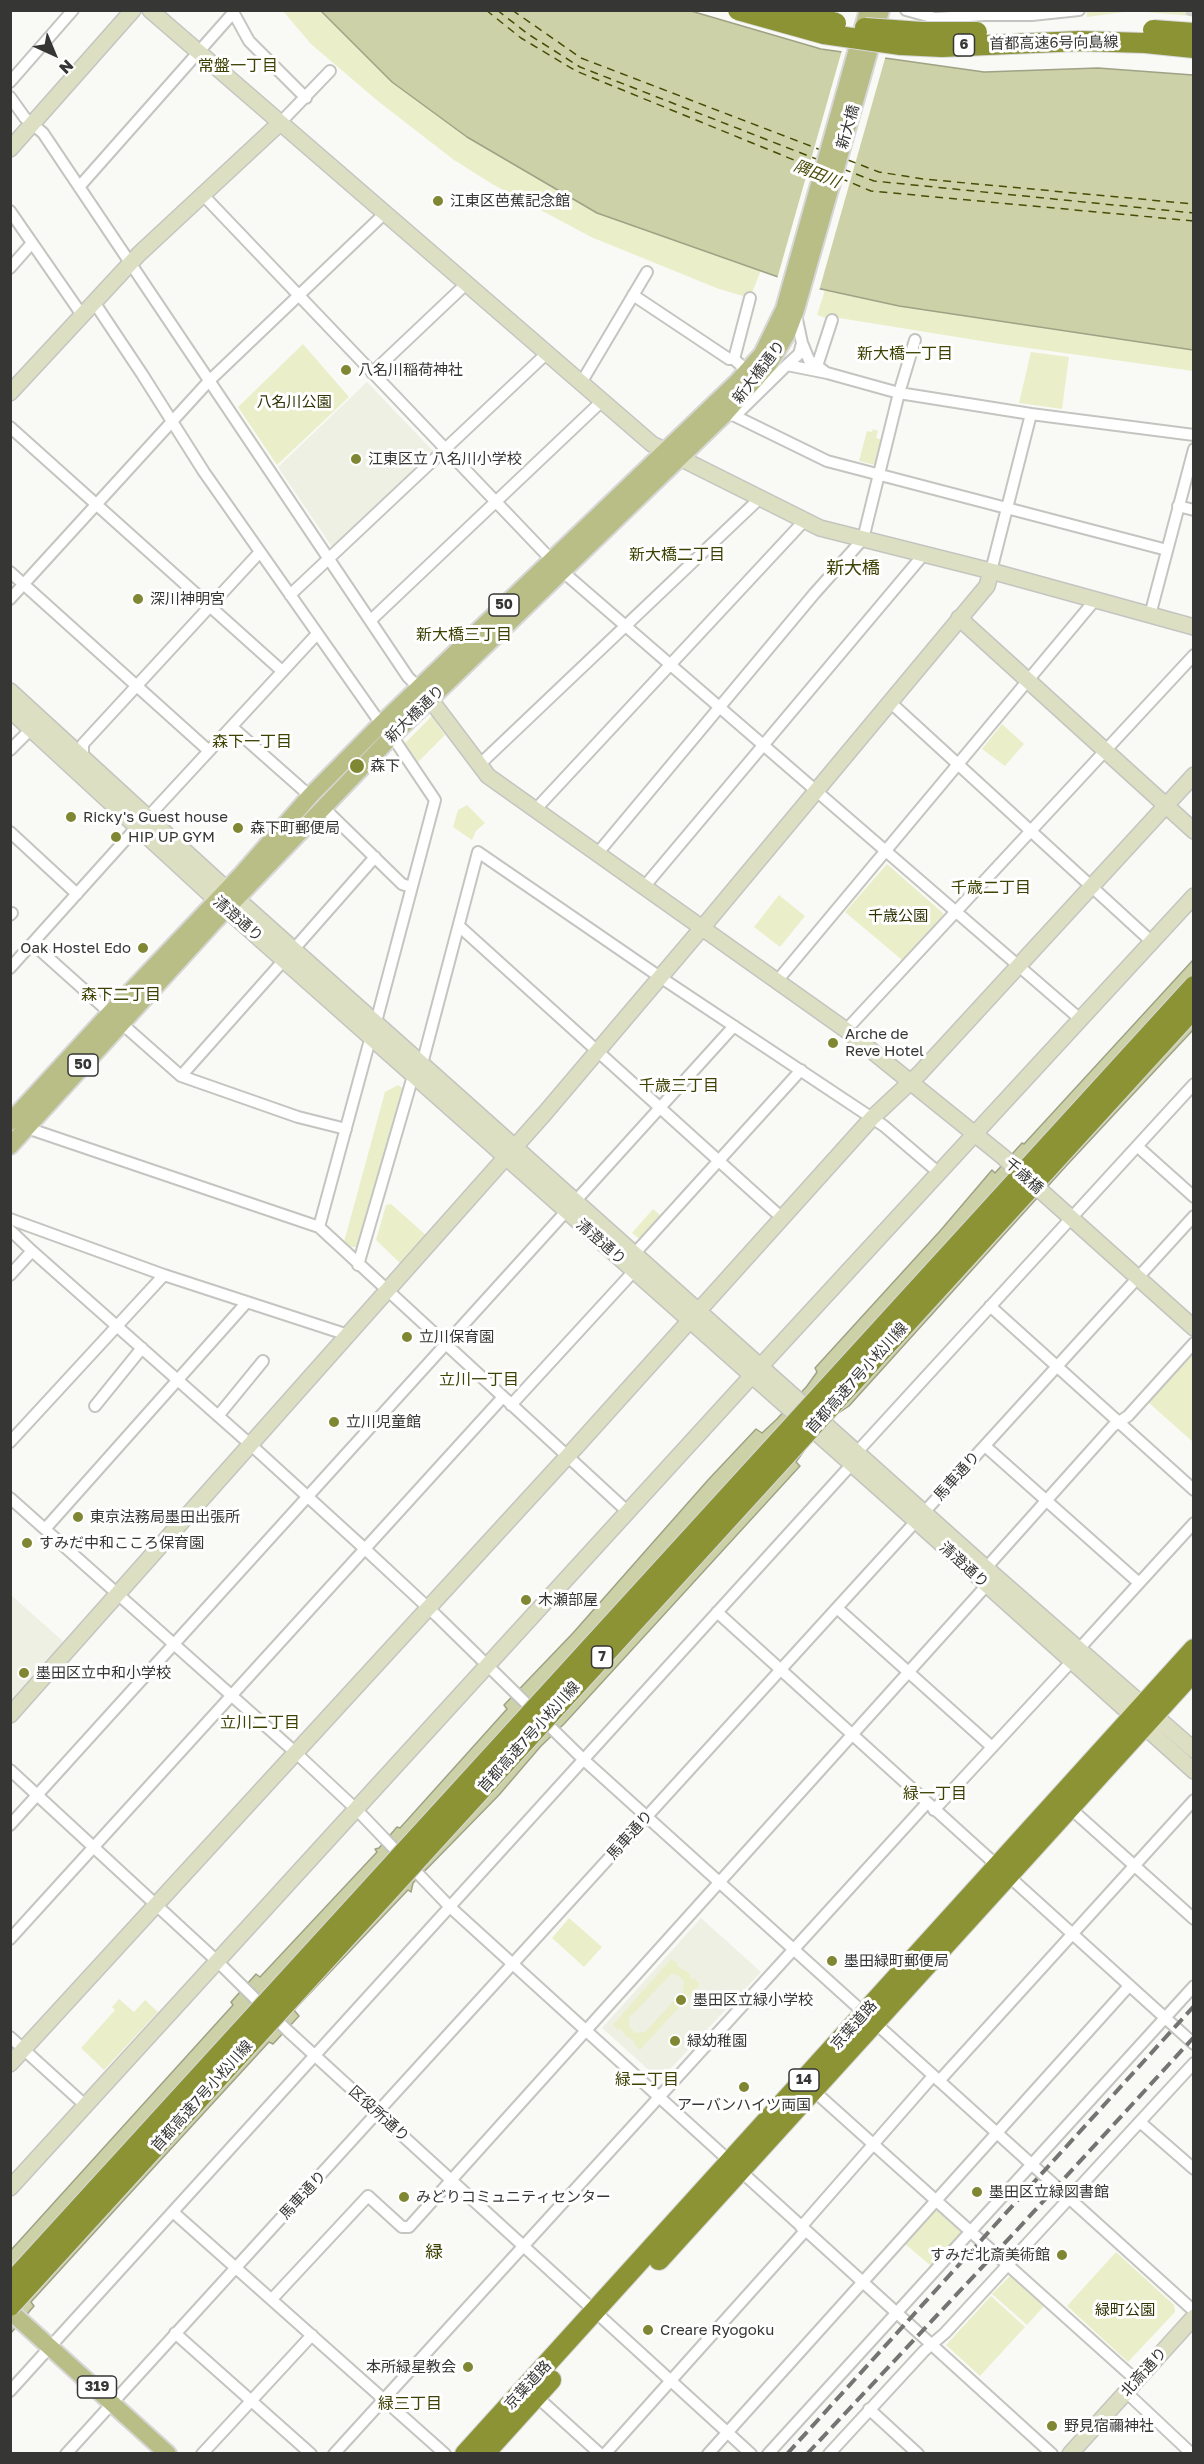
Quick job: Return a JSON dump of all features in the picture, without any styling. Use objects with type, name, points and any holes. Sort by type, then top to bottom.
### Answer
[{"type":"highway","name":"首都高速6号向島線","points":[[738,10],[824,34],[901,45],[942,46],[1080,41],[1145,43],[1194,48]]},
{"type":"highway","name":"首都高速6号向島線","points":[[787,10],[847,26],[903,32],[1122,29],[1194,33]]},
{"type":"highway","name":"首都高速7号小松川線","points":[[10,2284],[1194,986]]},
{"type":"highway","name":"首都高速7号小松川線","points":[[10,2306],[1194,1008]]},
{"type":"highway","name":"京葉道路","points":[[1002,1872],[1070,1808],[1194,1649]]},
{"type":"highway","name":"京葉道路","points":[[465,2454],[601,2315],[1143,1716],[1194,1671]]},
{"type":"highway","name":"京葉道路","points":[[735,2166],[814,2091],[869,2019]]},
{"type":"highway","name":"京葉道路","points":[[484,2454],[536,2396],[601,2315]]},
{"type":"main road","name":"新大橋","points":[[790,311],[868,10]]},
{"type":"main road","name":"新大橋","points":[[790,311],[881,10]]},
{"type":"main road","name":"新大橋通り","points":[[10,1146],[15,1122],[227,900],[324,808],[418,686],[557,565],[672,455],[741,365],[769,343],[790,311]]},
{"type":"main road","name":"新大橋通り","points":[[672,455],[730,415],[775,356],[787,334],[790,311]]},
{"type":"main road","name":"新大橋通り","points":[[227,900],[310,796],[386,730],[430,699],[557,565]]},
{"type":"main road","name":"319","points":[[10,2311],[168,2454]]},
{"type":"street","points":[[10,82],[73,10]]},
{"type":"street","points":[[10,149],[133,10]]},
{"type":"street","points":[[150,10],[652,444],[804,521],[863,539],[1194,627]]},
{"type":"street","points":[[906,10],[935,18],[985,13],[1032,15],[1079,10]]},
{"type":"street","points":[[79,187],[232,12],[249,41],[306,98]]},
{"type":"street","points":[[10,393],[130,263],[280,123],[330,71]]},
{"type":"street","points":[[10,97],[32,124],[43,133],[408,677],[430,699]]},
{"type":"street","points":[[203,195],[557,565],[1080,1019]]},
{"type":"street","points":[[10,212],[82,315]]},
{"type":"street","points":[[10,599],[209,381],[385,213]]},
{"type":"street","points":[[10,268],[32,243]]},
{"type":"street","points":[[581,383],[646,272]]},
{"type":"street","points":[[372,373],[466,284]]},
{"type":"street","points":[[633,295],[741,365],[750,298]]},
{"type":"street","points":[[94,303],[171,422],[260,552],[435,800],[319,1227]]},
{"type":"street","points":[[790,311],[809,360],[822,369]]},
{"type":"street","points":[[822,369],[832,320]]},
{"type":"street","points":[[597,854],[863,539],[899,393],[915,340]]},
{"type":"street","points":[[802,343],[799,354],[730,415],[827,461],[1167,550]]},
{"type":"street","points":[[290,595],[546,354]]},
{"type":"street","points":[[787,365],[822,369],[899,393],[1031,414],[1194,435]]},
{"type":"street","points":[[371,620],[602,402]]},
{"type":"street","points":[[10,1716],[511,1152],[702,928],[987,586],[1031,414]]},
{"type":"street","points":[[10,427],[282,671]]},
{"type":"street","points":[[1150,615],[1194,449]]},
{"type":"street","points":[[479,765],[759,499]]},
{"type":"street","points":[[1178,506],[1194,510]]},
{"type":"street","points":[[535,810],[804,521]]},
{"type":"street","points":[[83,758],[83,744],[260,552]]},
{"type":"street","points":[[644,887],[924,554]]},
{"type":"street","points":[[10,572],[209,751]]},
{"type":"street","points":[[777,981],[1095,600]]},
{"type":"street","points":[[959,618],[1194,831]]},
{"type":"street","points":[[148,818],[317,634]]},
{"type":"street","points":[[846,1030],[1194,655]]},
{"type":"street","name":"清澄通り","points":[[10,692],[148,818],[227,900]]},
{"type":"street","name":"千歳橋","points":[[430,699],[488,777],[846,1030],[1002,1155],[1194,1328]]},
{"type":"street","points":[[890,702],[1152,942]]},
{"type":"street","name":"清澄通り","points":[[10,710],[136,828],[227,900],[570,1205],[634,1271],[694,1316],[920,1517],[987,1586],[1074,1656],[1143,1716],[1194,1771]]},
{"type":"street","points":[[232,727],[310,796]]},
{"type":"street","points":[[10,750],[31,729]]},
{"type":"street","points":[[10,2064],[568,1456],[872,1118],[911,1082],[1194,775]]},
{"type":"street","points":[[324,808],[402,884],[411,887]]},
{"type":"street","points":[[10,968],[136,828]]},
{"type":"street","points":[[10,832],[77,894]]},
{"type":"street","points":[[358,1265],[418,1070],[478,852],[872,1118],[939,1173]]},
{"type":"street","points":[[181,1076],[375,857]]},
{"type":"street","points":[[10,2188],[1194,896]]},
{"type":"street","points":[[459,927],[782,1218]]},
{"type":"street","points":[[33,944],[181,1076],[298,1117],[346,1129]]},
{"type":"street","points":[[10,1825],[734,1026]]},
{"type":"street","points":[[635,1253],[801,1070]]},
{"type":"street","points":[[10,2391],[584,1760],[990,1306],[1194,1084]]},
{"type":"street","points":[[15,1122],[319,1227],[628,1512]]},
{"type":"street","points":[[1137,1146],[1194,1197]]},
{"type":"street","name":"清澄通り","points":[[570,1205],[635,1253],[694,1316]]},
{"type":"street","name":"馬車通り","points":[[66,2454],[1194,1216]]},
{"type":"street","points":[[10,1219],[164,1275],[348,1335]]},
{"type":"street","points":[[10,1230],[429,1608],[584,1760],[1194,2311]]},
{"type":"street","points":[[10,1275],[32,1251]]},
{"type":"street","points":[[10,1939],[365,1549],[634,1271]]},
{"type":"street","points":[[10,1442],[164,1275]]},
{"type":"street","points":[[45,1529],[247,1302]]},
{"type":"street","points":[[990,1306],[1194,1490]]},
{"type":"street","points":[[986,1568],[1118,1421],[1128,1416],[1194,1343]]},
{"type":"street","points":[[95,1406],[142,1348]]},
{"type":"street","points":[[218,1416],[263,1361]]},
{"type":"street","points":[[985,1446],[1138,1583]]},
{"type":"street","points":[[10,1498],[296,1753],[357,1810],[450,1907],[1052,2454]]},
{"type":"street","name":"清澄通り","points":[[920,1517],[986,1568],[1074,1656]]},
{"type":"street","points":[[334,2454],[793,1949],[930,1806],[992,1747],[1194,1523]]},
{"type":"street","points":[[272,2300],[368,2196],[402,2227],[409,2227],[987,1586]]},
{"type":"street","points":[[837,1608],[992,1747]]},
{"type":"street","points":[[717,1612],[1194,2044]]},
{"type":"street","name":"清澄通り","points":[[1143,1716],[1194,1750]]},
{"type":"street","name":"区役所通り","points":[[10,1770],[218,1962],[315,2056],[752,2454]]},
{"type":"street","points":[[605,2454],[803,2229],[873,2144],[1072,1935],[1194,1800]]},
{"type":"street","points":[[1070,1808],[1194,1919]]},
{"type":"street","points":[[708,2454],[734,2422],[1129,1986]]},
{"type":"street","points":[[768,2454],[1194,1986]]},
{"type":"street","points":[[10,2037],[86,2106]]},
{"type":"street","points":[[829,2454],[1194,2063]]},
{"type":"street","points":[[814,2091],[1007,2265],[1131,2386],[1188,2452]]},
{"type":"street","points":[[1140,2122],[1194,2169]]},
{"type":"street","points":[[173,2212],[445,2454]]},
{"type":"street","name":"北斎通り","points":[[1070,2454],[1194,2318]]},
{"type":"street","points":[[175,2333],[311,2454]]},
{"type":"street","points":[[202,2454],[312,2335]]},
{"type":"street","points":[[536,2396],[600,2454]]},
{"type":"street","points":[[869,2409],[918,2454]]},
{"type":"shaded area","name":"江東区立 八名川小学校","points":[[367,382],[433,451],[332,547],[278,467]]},
{"type":"shaded area","name":"墨田区立中和小学校","points":[[11,1595],[65,1643],[11,1703]]},
{"type":"shaded area","name":"墨田区立緑小学校","points":[[701,1918],[761,1972],[660,2080],[602,2028]]},
{"type":"green space","points":[[283,11],[321,11],[392,82],[467,137],[597,213],[761,270],[750,298],[719,289],[591,237],[494,185],[454,160],[379,102],[311,44]]},
{"type":"green space","points":[[1086,11],[1132,11],[1087,17]]},
{"type":"green space","points":[[1132,11],[1193,11],[1193,16]]},
{"type":"green space","points":[[825,290],[899,306],[1193,350],[1193,371],[1000,344],[833,317],[832,320],[817,315]]},
{"type":"green space","name":"八名川公園","points":[[303,344],[349,397],[277,465],[238,407]]},
{"type":"green space","points":[[1031,352],[1069,357],[1062,409],[1019,403]]},
{"type":"green space","points":[[873,429],[878,431],[876,438],[883,440],[878,462],[875,465],[859,461],[867,431],[872,432]]},
{"type":"green space","points":[[432,716],[445,735],[418,762],[405,743]]},
{"type":"green space","points":[[1002,724],[1024,744],[1005,766],[982,749]]},
{"type":"green space","points":[[467,805],[485,823],[476,831],[472,840],[453,827],[458,810]]},
{"type":"green space","name":"千歳公園","points":[[887,864],[944,914],[902,960],[845,912]]},
{"type":"green space","points":[[779,895],[805,916],[780,947],[754,927]]},
{"type":"green space","points":[[398,1085],[404,1089],[358,1247],[351,1247],[344,1242],[385,1092]]},
{"type":"green space","points":[[391,1204],[427,1236],[402,1265],[376,1240],[386,1205]]},
{"type":"green space","points":[[653,1209],[661,1216],[641,1240],[632,1233]]},
{"type":"green space","points":[[1193,1349],[1193,1442],[1148,1402]]},
{"type":"green space","points":[[569,1918],[602,1947],[584,1967],[552,1938]]},
{"type":"green space","points":[[671,1959],[690,1974],[691,1980],[693,1978],[700,1984],[640,2050],[620,2028],[618,2030],[613,2025]],"holes":[[[671,1974],[678,1975],[684,1981],[683,1991],[645,2032],[635,2033],[629,2027],[629,2018]]]},
{"type":"green space","points":[[119,1999],[134,2012],[145,2000],[158,2012],[104,2070],[81,2048],[115,2010],[112,2007]]},
{"type":"green space","points":[[936,2208],[963,2232],[931,2266],[904,2243]]},
{"type":"green space","name":"緑町公園","points":[[1116,2252],[1174,2305],[1175,2312],[1128,2362],[1067,2306]]},
{"type":"green space","points":[[1010,2276],[1044,2306],[1027,2325],[992,2294]]},
{"type":"green space","points":[[991,2296],[1025,2327],[980,2376],[946,2345]]},
{"type":"water","name":"隅田川","points":[[321,11],[691,11],[821,49],[984,72],[1098,68],[1193,75],[1193,350],[899,306],[798,284],[597,213],[467,137],[392,82]]},
{"type":"water","points":[[1193,960],[1193,1030],[1067,1165],[849,1406],[837,1414],[806,1448],[796,1462],[800,1466],[564,1724],[541,1746],[499,1795],[413,1883],[411,1892],[408,1890],[294,2010],[299,2016],[273,2044],[269,2042],[31,2302],[34,2306],[11,2333],[11,2250],[233,2005],[231,2002],[256,1974],[260,1977],[377,1852],[375,1849],[379,1848],[397,1827],[400,1828],[507,1709],[504,1705],[573,1633],[708,1480],[756,1429],[762,1433],[807,1386],[817,1372],[815,1368],[940,1231],[992,1170],[995,1173],[1022,1143],[1024,1144]]},
{"type":"pier","points":[[842,50],[886,55],[819,291],[777,279]]},
{"type":"ferry route","points":[[486,10],[521,38],[576,71],[816,169]]},
{"type":"ferry route","points":[[497,10],[528,34],[580,67],[819,160]]},
{"type":"ferry route","points":[[512,10],[581,58],[821,150]]},
{"type":"ferry route","points":[[848,160],[879,172],[923,179],[1194,204]]},
{"type":"ferry route","points":[[843,169],[874,181],[1194,213]]},
{"type":"ferry route","points":[[840,178],[871,191],[1194,221]]},
{"type":"tunnel","points":[[1187,10],[1194,12]]},
{"type":"railway","points":[[787,2454],[1194,2006]]},
{"type":"railway","points":[[807,2454],[1194,2037]]},
{"type":"place","name":"江東区芭蕉記念館","points":[[438,201]]},
{"type":"place","name":"八名川稲荷神社","points":[[346,370]]},
{"type":"place","name":"江東区立 八名川小学校","points":[[356,459]]},
{"type":"place","name":"深川神明宮","points":[[138,599]]},
{"type":"place","name":"森下","points":[[357,766]]},
{"type":"place","name":"Ricky's Guest house","points":[[71,817]]},
{"type":"place","name":"森下町郵便局","points":[[238,828]]},
{"type":"place","name":"HIP UP GYM","points":[[116,837]]},
{"type":"place","name":"Oak Hostel Edo","points":[[143,948]]},
{"type":"place","name":"Arche de Reve Hotel","points":[[833,1043]]},
{"type":"place","name":"立川保育園","points":[[407,1337]]},
{"type":"place","name":"立川児童館","points":[[334,1422]]},
{"type":"place","name":"東京法務局墨田出張所","points":[[78,1517]]},
{"type":"place","name":"すみだ中和こころ保育園","points":[[27,1543]]},
{"type":"place","name":"木瀬部屋","points":[[526,1600]]},
{"type":"place","name":"墨田区立中和小学校","points":[[24,1673]]},
{"type":"place","name":"墨田緑町郵便局","points":[[832,1961]]},
{"type":"place","name":"墨田区立緑小学校","points":[[681,2000]]},
{"type":"place","name":"緑幼稚園","points":[[675,2041]]},
{"type":"place","name":"アーバンハイツ両国","points":[[744,2087]]},
{"type":"place","name":"墨田区立緑図書館","points":[[977,2192]]},
{"type":"place","name":"みどりコミュニティセンター","points":[[404,2197]]},
{"type":"place","name":"すみだ北斎美術館","points":[[1062,2255]]},
{"type":"place","name":"Creare Ryogoku","points":[[648,2330]]},
{"type":"place","name":"本所緑星教会","points":[[468,2367]]},
{"type":"place","name":"野見宿禰神社","points":[[1052,2426]]},
{"type":"district","name":"常盤一丁目","points":[[238,66]]},
{"type":"district","name":"新大橋一丁目","points":[[905,354]]},
{"type":"district","name":"新大橋二丁目","points":[[677,555]]},
{"type":"district","name":"新大橋","points":[[853,568]]},
{"type":"district","name":"新大橋三丁目","points":[[464,635]]},
{"type":"district","name":"森下一丁目","points":[[252,742]]},
{"type":"district","name":"千歳二丁目","points":[[991,888]]},
{"type":"district","name":"森下二丁目","points":[[121,995]]},
{"type":"district","name":"千歳三丁目","points":[[679,1086]]},
{"type":"district","name":"立川一丁目","points":[[479,1380]]},
{"type":"district","name":"立川二丁目","points":[[260,1723]]},
{"type":"district","name":"緑一丁目","points":[[935,1794]]},
{"type":"district","name":"緑二丁目","points":[[647,2080]]},
{"type":"district","name":"緑","points":[[434,2252]]},
{"type":"district","name":"緑三丁目","points":[[410,2404]]}]
